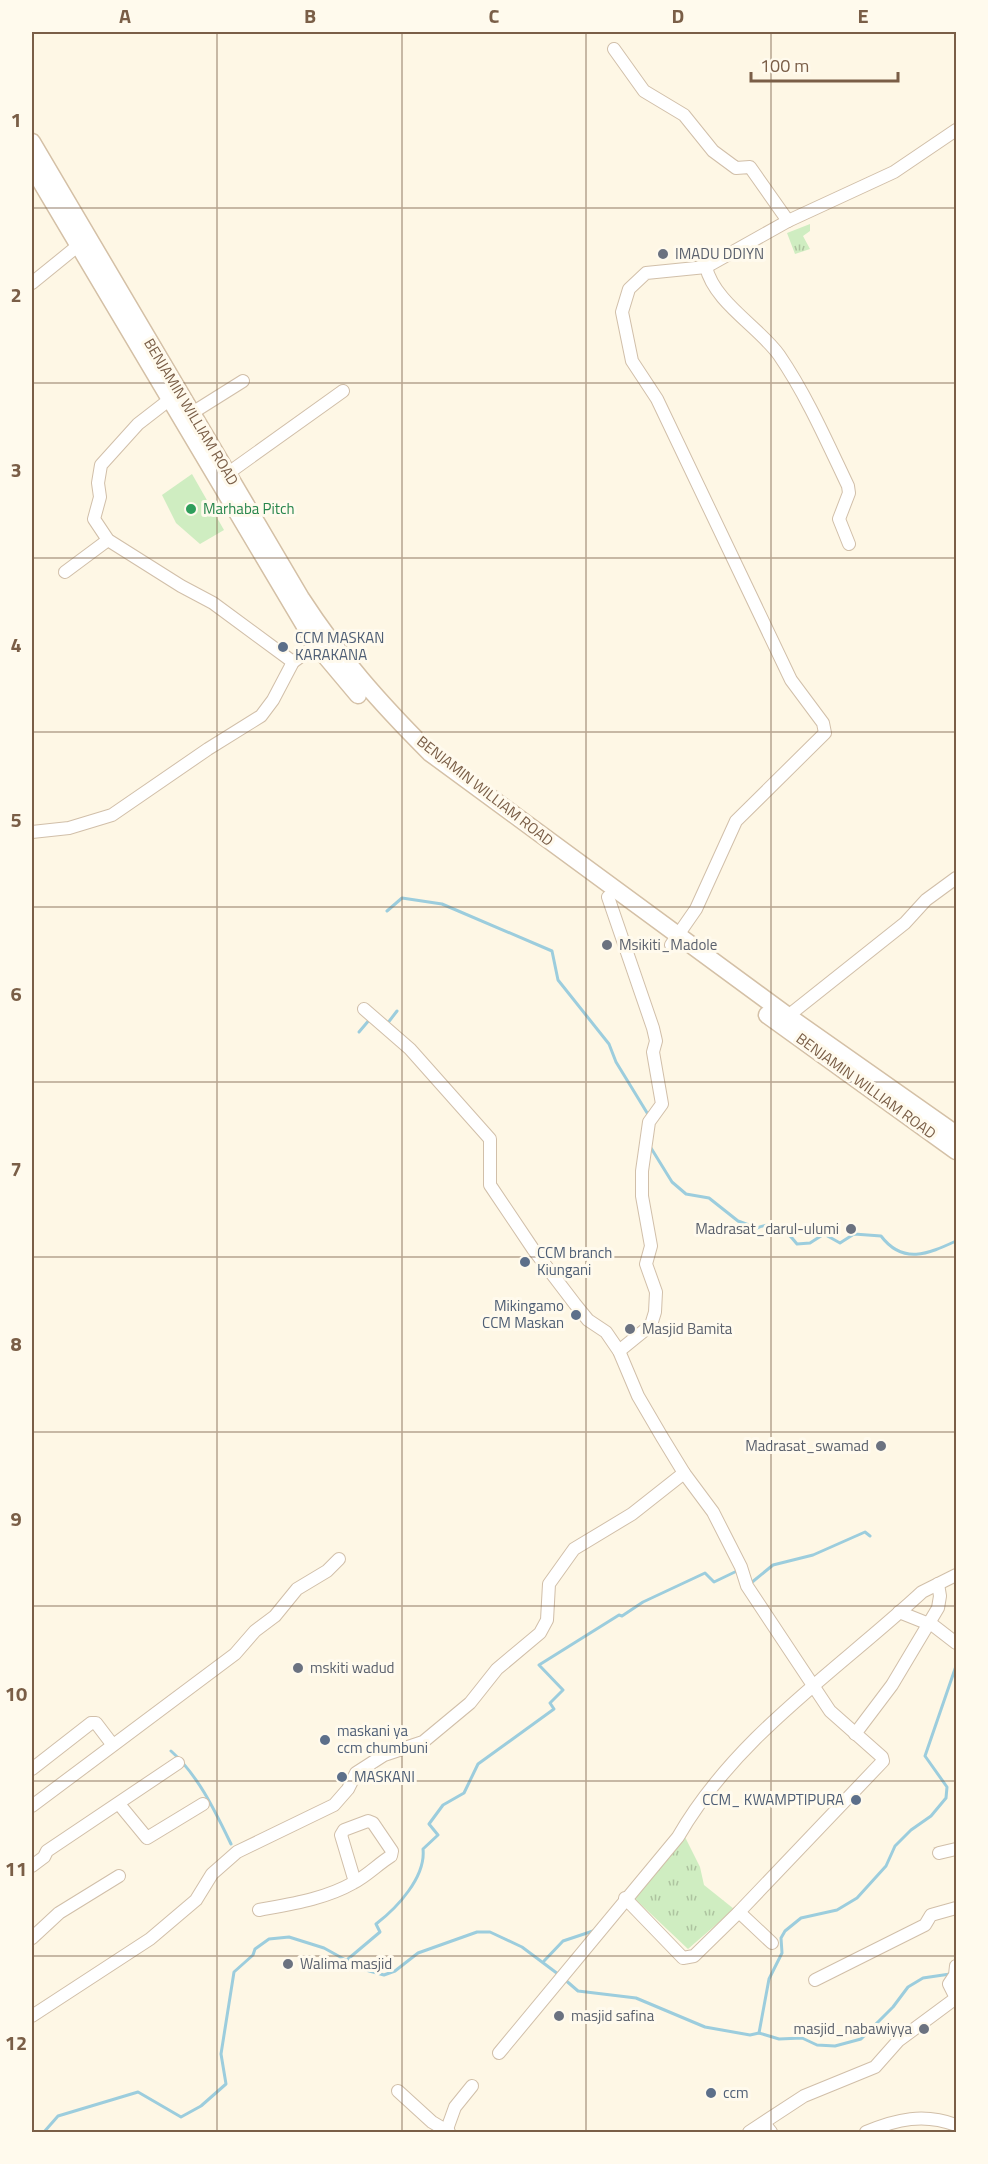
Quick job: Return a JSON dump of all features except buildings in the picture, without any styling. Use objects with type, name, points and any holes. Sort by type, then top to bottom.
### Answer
[{"type":"main road","name":"BENJAMIN WILLIAM ROAD","points":[[32,142],[82,241],[169,400],[316,645],[374,713],[423,761],[608,897],[788,1016],[957,1134]]},
{"type":"main road","name":"BENJAMIN WILLIAM ROAD","points":[[32,167],[192,413],[330,643],[390,714],[430,753],[674,940],[957,1151]]},
{"type":"street","points":[[614,50],[644,90],[684,115],[713,151],[736,168],[750,166],[789,221]]},
{"type":"street","points":[[674,940],[696,909],[736,821],[825,733],[822,723],[791,680],[657,399],[632,361],[622,312],[629,289],[646,273],[706,267],[789,221],[894,172],[957,130]]},
{"type":"street","points":[[32,282],[82,241]]},
{"type":"street","points":[[706,267],[709,277],[721,294],[757,333],[767,339],[779,356],[830,446],[849,493],[839,519],[849,544]]},
{"type":"street","points":[[192,413],[243,381]]},
{"type":"street","points":[[228,474],[343,391]]},
{"type":"street","points":[[169,400],[138,424],[101,465],[98,483],[100,497],[94,519],[108,540],[181,586],[213,603],[293,662]]},
{"type":"street","points":[[65,572],[108,540]]},
{"type":"street","points":[[32,832],[69,828],[112,815],[208,749],[261,717],[273,700],[293,662],[316,645]]},
{"type":"street","points":[[788,1016],[905,923],[926,900],[957,878]]},
{"type":"street","points":[[608,897],[656,1041],[653,1052],[662,1104],[651,1119],[642,1171],[642,1196],[651,1246],[646,1264],[656,1292],[656,1312],[651,1325],[619,1351]]},
{"type":"street","points":[[364,1009],[410,1049],[490,1139],[490,1185],[533,1249],[575,1304],[588,1320],[606,1332],[619,1351],[638,1396],[684,1473],[713,1512],[741,1567],[747,1586],[813,1687],[840,1722],[876,1751],[883,1761],[694,1956],[683,1958],[625,1898]]},
{"type":"street","points":[[32,2016],[150,1939],[196,1900],[212,1874],[237,1852],[334,1804],[348,1788],[356,1773],[384,1755],[423,1742],[470,1703],[497,1669],[540,1633],[547,1620],[549,1584],[574,1549],[632,1514],[684,1473]]},
{"type":"street","points":[[32,1806],[235,1654],[255,1630],[275,1616],[297,1589],[327,1571],[339,1559]]},
{"type":"street","points":[[499,2053],[625,1898],[678,1837],[695,1808],[740,1751],[922,1592],[957,1575]]},
{"type":"street","points":[[855,1734],[892,1684],[938,1608],[940,1596],[938,1584]]},
{"type":"street","points":[[900,1612],[934,1626],[956,1643]]},
{"type":"street","points":[[32,1769],[94,1722],[112,1744]]},
{"type":"street","points":[[32,1866],[44,1857],[47,1851],[178,1763]]},
{"type":"street","points":[[119,1804],[147,1838],[203,1804]]},
{"type":"street","points":[[259,1910],[303,1902],[355,1882],[392,1854],[374,1823],[368,1821],[344,1830],[341,1834],[355,1882]]},
{"type":"street","points":[[939,1853],[957,1849]]},
{"type":"street","points":[[32,1938],[59,1913],[119,1876]]},
{"type":"street","points":[[815,1980],[925,1925],[933,1914],[957,1908]]},
{"type":"street","points":[[739,1912],[772,1943]]},
{"type":"street","points":[[749,2133],[767,2128],[804,2096],[875,2067],[898,2041],[956,1998],[949,1984],[956,1971]]},
{"type":"street","points":[[398,2091],[432,2122],[448,2132],[455,2107],[472,2086]]},
{"type":"street","points":[[866,2133],[886,2124],[914,2117],[931,2117],[957,2125]]},
{"type":"green space","points":[[810,224],[810,231],[803,236],[810,249],[795,254],[787,233]]},
{"type":"green space","name":"Marhaba Pitch","points":[[192,474],[224,530],[200,544],[176,523],[162,495]]},
{"type":"green space","points":[[684,1835],[700,1867],[704,1885],[734,1909],[688,1949],[632,1896]]},
{"type":"waterway","points":[[387,911],[402,898],[442,904],[552,951],[558,980],[609,1044],[616,1062],[649,1116]]},
{"type":"waterway","points":[[387,1024],[397,1011]]},
{"type":"waterway","points":[[359,1032],[370,1019]]},
{"type":"waterway","points":[[651,1148],[672,1182],[686,1194],[709,1198],[738,1221],[757,1228],[770,1225],[780,1227],[797,1244],[810,1243],[824,1234],[840,1243],[854,1234],[881,1236],[898,1251],[916,1254],[936,1250],[956,1241]]},
{"type":"waterway","points":[[751,1583],[773,1565],[813,1555],[865,1532],[870,1536]]},
{"type":"waterway","points":[[348,1959],[380,1932],[376,1924],[409,1891],[420,1870],[423,1849],[438,1835],[429,1824],[443,1805],[464,1793],[478,1764],[554,1709],[550,1703],[563,1690],[539,1665],[643,1602],[705,1573],[714,1582],[739,1570]]},
{"type":"waterway","points":[[759,2033],[769,1979],[782,1953],[781,1938],[785,1931],[801,1918],[837,1910],[857,1898],[886,1866],[895,1846],[911,1830],[931,1816],[946,1798],[947,1787],[925,1756],[956,1666]]},
{"type":"waterway","points":[[171,1751],[198,1782],[231,1844]]},
{"type":"waterway","points":[[544,1961],[563,1941],[593,1931]]},
{"type":"waterway","points":[[44,2132],[58,2116],[138,2092],[181,2117],[201,2106],[226,2084],[221,2054],[234,1972],[253,1955],[255,1949],[269,1939],[289,1937],[324,1948],[362,1969],[384,1975],[395,1971],[418,1953],[477,1932],[490,1932],[522,1947],[558,1974]]},
{"type":"waterway","points":[[563,1978],[578,1991],[636,1998],[705,2027],[750,2035],[759,2033],[779,2039],[802,2038],[817,2045],[835,2046],[861,2039],[893,2007],[908,1987],[923,1978],[950,1974]]},
{"type":"place","name":"IMADU DDIYN","points":[[663,254]]},
{"type":"place","name":"Marhaba Pitch","points":[[191,509]]},
{"type":"place","name":"CCM MASKAN KARAKANA","points":[[283,647]]},
{"type":"place","name":"Msikiti_Madole","points":[[607,945]]},
{"type":"place","name":"Madrasat_darul-ulumi","points":[[851,1229]]},
{"type":"place","name":"CCM branch Kiungani","points":[[525,1262]]},
{"type":"place","name":"Mikingamo CCM Maskan","points":[[576,1315]]},
{"type":"place","name":"Masjid Bamita","points":[[630,1329]]},
{"type":"place","name":"Madrasat_swamad","points":[[881,1446]]},
{"type":"place","name":"mskiti wadud","points":[[298,1668]]},
{"type":"place","name":"maskani ya ccm chumbuni","points":[[325,1740]]},
{"type":"place","name":"MASKANI","points":[[342,1777]]},
{"type":"place","name":"CCM_ KWAMPTIPURA","points":[[856,1800]]},
{"type":"place","name":"Walima masjid","points":[[288,1964]]},
{"type":"place","name":"masjid safina","points":[[559,2016]]},
{"type":"place","name":"masjid_nabawiyya","points":[[924,2029]]},
{"type":"place","name":"ccm","points":[[711,2093]]}]
